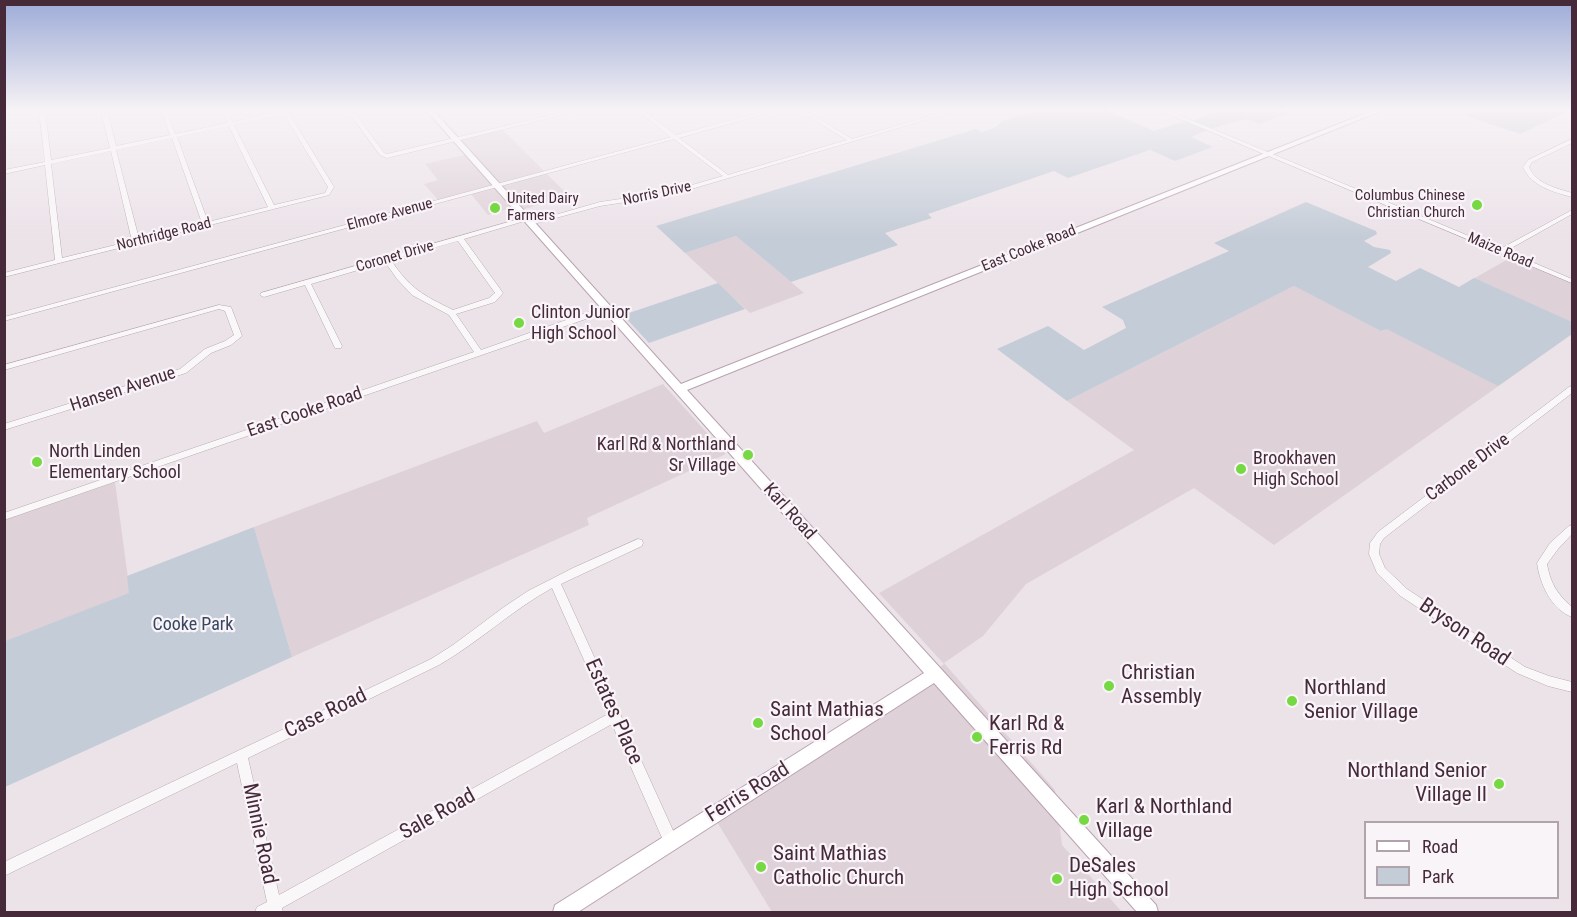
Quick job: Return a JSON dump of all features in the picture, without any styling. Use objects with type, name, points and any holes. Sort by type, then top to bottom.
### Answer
[{"type":"main road","name":"Karl Road","points":[[467,153],[1149,912]]},
{"type":"main road","name":"East Cooke Road","points":[[678,388],[1271,153]]},
{"type":"main road","name":"Ferris Road","points":[[562,912],[935,674]]},
{"type":"street","points":[[47,153],[59,262]]},
{"type":"street","points":[[4,172],[94,153]]},
{"type":"street","points":[[114,153],[136,242]]},
{"type":"street","points":[[180,153],[206,224]]},
{"type":"street","points":[[245,153],[272,208]]},
{"type":"street","name":"Northridge Road","points":[[4,275],[330,192],[331,187],[310,153]]},
{"type":"street","points":[[381,153],[387,156],[401,153]]},
{"type":"street","name":"Elmore Avenue","points":[[4,319],[617,153]]},
{"type":"street","points":[[696,153],[728,177]]},
{"type":"street","name":"Norris Drive","points":[[528,221],[600,204],[669,194],[811,153]]},
{"type":"street","name":"Maize Road","points":[[1265,153],[1572,281]]},
{"type":"street","points":[[1547,153],[1530,161],[1526,171],[1540,182],[1572,195]]},
{"type":"street","points":[[1501,251],[1572,212]]},
{"type":"street","name":"Coronet Drive","points":[[264,295],[528,221]]},
{"type":"street","points":[[452,313],[492,300],[499,293],[460,239]]},
{"type":"street","points":[[387,260],[399,278],[415,293],[452,313],[479,353]]},
{"type":"street","points":[[307,283],[338,346]]},
{"type":"street","name":"Hansen Avenue","points":[[4,368],[211,309],[225,308],[230,311],[238,336],[208,351],[183,371],[4,427]]},
{"type":"street","name":"East Cooke Road","points":[[4,518],[606,309]]},
{"type":"street","name":"Carbone Drive","points":[[1374,554],[1375,543],[1381,535],[1572,389]]},
{"type":"street","points":[[1572,529],[1554,546],[1542,563],[1544,581],[1559,603],[1572,613]]},
{"type":"street","name":"Case Road","points":[[4,869],[435,662],[453,652],[517,604],[555,582],[638,543]]},
{"type":"street","name":"Bryson Road","points":[[1374,554],[1381,570],[1403,592],[1498,657],[1548,681],[1572,687]]},
{"type":"street","name":"Estates Place","points":[[555,582],[671,842]]},
{"type":"street","name":"Sale Road","points":[[271,910],[614,717]]},
{"type":"street","name":"Minnie Road","points":[[241,755],[271,910]]},
{"type":"shaded area","points":[[526,153],[569,196],[518,211],[515,207],[488,215],[471,194],[440,202],[424,184],[438,180],[425,164],[468,154]]},
{"type":"shaded area","points":[[736,236],[804,293],[750,313],[685,253]]},
{"type":"shaded area","name":"Brookhaven High School","points":[[1510,258],[1572,284],[1572,334],[1274,545],[1194,488],[1026,584],[983,636],[944,663],[1055,790],[1062,845],[1122,912],[772,912],[714,817],[921,682],[944,664],[879,593],[1134,450],[1067,401],[1294,286],[1382,331]]},
{"type":"shaded area","points":[[663,384],[726,454],[587,518],[589,525],[292,657],[254,527],[537,421],[544,433]]},
{"type":"shaded area","points":[[115,482],[130,593],[5,641],[4,520]]},
{"type":"green space","points":[[898,153],[1142,153],[1068,178],[1054,171],[928,214],[932,218],[885,233],[898,245],[791,282],[736,236],[685,253],[656,226]]},
{"type":"green space","points":[[1156,153],[1197,153],[1175,161]]},
{"type":"green space","points":[[1306,202],[1376,231],[1377,234],[1364,241],[1374,247],[1390,250],[1391,253],[1368,267],[1396,281],[1420,268],[1459,287],[1474,278],[1572,322],[1572,334],[1498,386],[1387,329],[1381,331],[1294,286],[1067,401],[997,349],[1048,326],[1084,350],[1126,328],[1123,320],[1102,307],[1229,251],[1214,243]]},
{"type":"green space","points":[[718,283],[745,309],[649,343],[623,315]]},
{"type":"green space","name":"Cooke Park","points":[[254,527],[292,657],[5,787],[5,641],[129,593],[127,576]]},
{"type":"place","name":"Columbus Chinese Christian Church","points":[[1477,205]]},
{"type":"place","name":"United Dairy Farmers","points":[[495,208]]},
{"type":"place","name":"Clinton Junior High School","points":[[519,323]]},
{"type":"place","name":"Karl Rd & Northland Sr Village","points":[[748,455]]},
{"type":"place","name":"North Linden Elementary School","points":[[37,462]]},
{"type":"place","name":"Brookhaven High School","points":[[1241,469]]},
{"type":"place","name":"Christian Assembly","points":[[1109,686]]},
{"type":"place","name":"Northland Senior Village","points":[[1292,701]]},
{"type":"place","name":"Saint Mathias School","points":[[758,723]]},
{"type":"place","name":"Karl Rd & Ferris Rd","points":[[977,737]]},
{"type":"place","name":"Northland Senior Village II","points":[[1499,784]]},
{"type":"place","name":"Karl & Northland Village","points":[[1084,820]]},
{"type":"place","name":"Saint Mathias Catholic Church","points":[[761,867]]},
{"type":"place","name":"DeSales High School","points":[[1057,879]]}]
